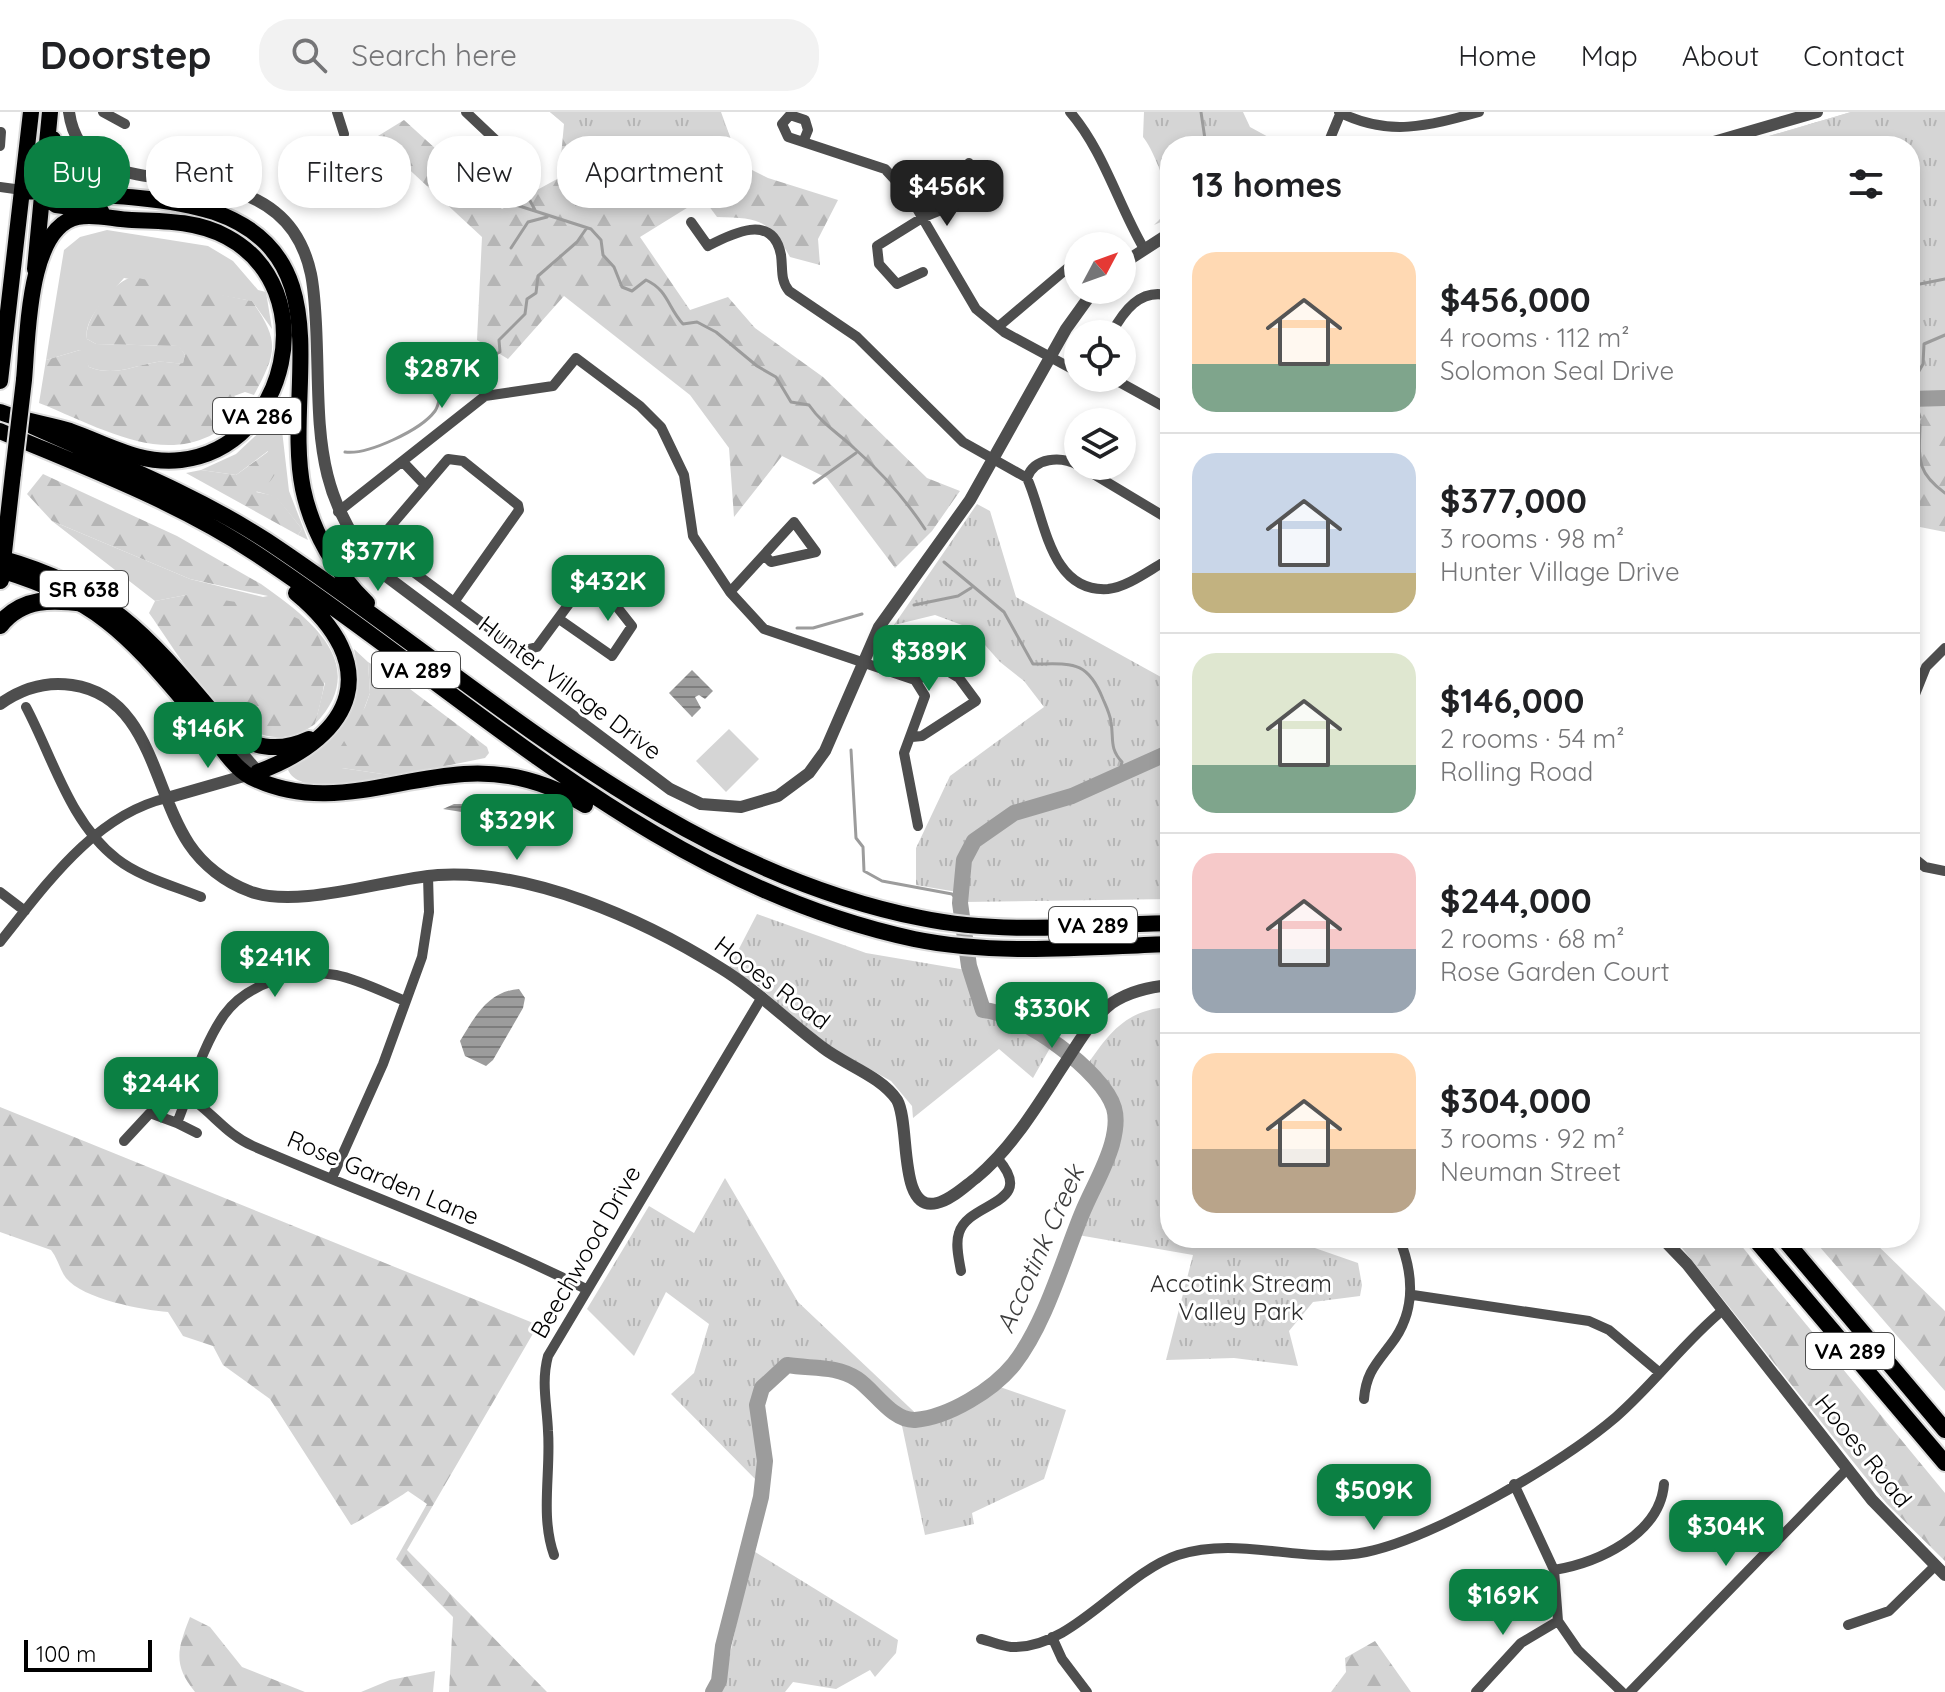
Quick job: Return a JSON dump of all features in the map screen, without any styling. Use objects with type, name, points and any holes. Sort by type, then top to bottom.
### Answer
[{"type":"highway","points":[[0,625],[17,610],[36,602],[55,599],[85,603]]},
{"type":"main road","points":[[1,376],[31,112]]},
{"type":"main road","points":[[48,136],[50,112]]},
{"type":"main road","points":[[50,112],[53,136]]},
{"type":"main road","points":[[130,201],[216,213],[249,230],[278,259],[292,285],[300,316],[300,465],[306,500],[318,533],[336,566],[361,598],[484,697]]},
{"type":"main road","points":[[33,294],[41,208]]},
{"type":"main road","points":[[76,208],[164,221]]},
{"type":"main road","name":"VA 286","points":[[1,568],[13,473],[24,380],[33,294],[47,239],[66,221],[85,216],[205,227],[235,241],[258,262],[275,287],[284,318],[284,354],[274,388],[256,416],[233,439],[215,450],[168,461],[131,456],[70,431],[2,413]]},
{"type":"main road","name":"VA 289","points":[[2,413],[154,479],[228,518],[290,557],[582,768],[690,832],[803,882],[920,918],[1017,927],[1160,923]]},
{"type":"main road","name":"VA 289","points":[[0,431],[141,491],[253,552],[562,777],[687,854],[803,905],[917,939],[1017,948],[1160,944]]},
{"type":"main road","points":[[141,491],[253,561],[328,623],[343,646],[349,670],[336,722],[318,741],[253,774]]},
{"type":"main road","name":"SR 638","points":[[1,568],[85,603],[132,641],[253,774]]},
{"type":"main road","name":"SR 638","points":[[1,568],[60,578],[103,600],[139,631],[191,691]]},
{"type":"main road","points":[[191,691],[230,731],[266,747],[284,747],[308,740],[327,726],[341,707]]},
{"type":"main road","points":[[253,774],[295,792],[321,796],[464,774],[524,779],[553,787],[633,833],[687,854]]},
{"type":"main road","name":"VA 289","points":[[1762,1248],[1945,1463]]},
{"type":"main road","name":"VA 289","points":[[1791,1248],[1945,1430]]},
{"type":"street","name":"Hunter Village Drive","points":[[69,112],[78,140],[102,164],[121,172],[233,188],[263,202],[293,231],[313,276],[321,453],[338,512],[364,553],[402,591],[670,789],[701,804],[728,808],[751,805],[778,796],[801,780],[825,751],[879,627],[970,500],[1083,304]]},
{"type":"street","points":[[103,112],[125,124]]},
{"type":"street","points":[[337,112],[344,134]]},
{"type":"street","points":[[466,112],[491,136]]},
{"type":"street","points":[[1070,112],[1093,143],[1122,212],[1143,247]]},
{"type":"street","points":[[1331,136],[1340,112],[1360,123],[1400,129],[1479,112]]},
{"type":"street","points":[[1734,136],[1817,112]]},
{"type":"street","points":[[0,146],[1,132]]},
{"type":"street","points":[[804,140],[885,169],[898,180],[976,309],[998,327],[1064,365]]},
{"type":"street","points":[[923,272],[897,284],[889,280],[875,253],[882,241],[922,218],[992,189],[969,163]]},
{"type":"street","points":[[0,187],[22,190]]},
{"type":"street","points":[[691,222],[708,246],[741,228],[765,233],[778,246],[782,280],[789,291],[857,337],[963,442],[1027,478],[1057,563],[1089,587],[1109,589],[1160,564]]},
{"type":"street","points":[[1136,253],[1160,238]]},
{"type":"street","points":[[998,327],[1064,271]]},
{"type":"street","points":[[1120,320],[1131,303],[1160,295]]},
{"type":"street","points":[[338,512],[485,396],[553,386],[576,358],[640,406],[669,438],[684,475],[693,536],[730,592],[751,617],[773,634],[819,645],[915,680],[925,696],[904,753],[918,826]]},
{"type":"street","points":[[1136,391],[1160,404]]},
{"type":"street","points":[[454,602],[519,510],[518,505],[456,459],[442,463],[384,534],[383,543],[393,557],[520,651],[537,647],[591,574],[632,626],[612,656],[559,619]]},
{"type":"street","points":[[1027,478],[1034,467],[1045,461],[1064,461]]},
{"type":"street","points":[[403,462],[424,484]]},
{"type":"street","points":[[1103,480],[1160,514]]},
{"type":"street","points":[[730,592],[794,522],[816,552],[771,562],[764,555]]},
{"type":"street","points":[[1920,682],[1926,667],[1945,648]]},
{"type":"street","points":[[912,737],[922,736],[976,701],[959,678],[944,669],[915,680]]},
{"type":"street","name":"Hooes Road","points":[[0,704],[20,692],[44,685],[68,684],[100,693],[131,721],[184,836],[201,859],[229,882],[259,895],[297,897],[428,876],[492,876],[571,898],[689,949],[762,997],[823,1048],[893,1095],[905,1121],[910,1184],[920,1200],[932,1204],[943,1201],[998,1159],[1098,1015],[1122,997],[1160,986]]},
{"type":"street","name":"SR 638","points":[[191,691],[253,774]]},
{"type":"street","points":[[26,707],[77,811],[95,837],[127,866],[201,897]]},
{"type":"street","points":[[0,942],[56,874],[124,812],[253,774]]},
{"type":"street","points":[[1920,863],[1945,871]]},
{"type":"street","points":[[332,1178],[383,1064],[427,936],[428,876]]},
{"type":"street","points":[[0,892],[25,911]]},
{"type":"street","points":[[177,1123],[225,1013],[246,995],[270,982],[291,976],[331,974],[405,1001]]},
{"type":"street","name":"Beechwood Drive","points":[[554,1555],[548,1527],[544,1374],[551,1349],[762,997]]},
{"type":"street","name":"Rose Garden Lane","points":[[175,1090],[202,1104],[236,1138],[586,1289]]},
{"type":"street","points":[[124,1141],[150,1113],[197,1133]]},
{"type":"street","points":[[961,1271],[958,1241],[962,1225],[1000,1199],[1009,1187],[1009,1172],[998,1159]]},
{"type":"street","points":[[1364,1399],[1366,1378],[1400,1331],[1413,1295],[1403,1248]]},
{"type":"street","name":"Hooes Road","points":[[1670,1248],[1847,1469],[1940,1570]]},
{"type":"street","points":[[1413,1295],[1589,1321],[1609,1330],[1660,1373]]},
{"type":"street","points":[[981,1639],[1011,1647],[1052,1637],[1082,1621],[1135,1577],[1178,1555],[1225,1548],[1323,1556],[1366,1552],[1424,1531],[1514,1484],[1595,1433],[1723,1310]]},
{"type":"street","points":[[1630,1692],[1847,1469]]},
{"type":"street","points":[[1514,1484],[1554,1570],[1558,1621],[1578,1650],[1622,1692]]},
{"type":"street","points":[[1554,1570],[1590,1563],[1620,1546],[1655,1510],[1664,1484]]},
{"type":"street","points":[[1848,1625],[1889,1611],[1940,1570]]},
{"type":"street","points":[[1476,1692],[1521,1643],[1558,1621]]},
{"type":"street","points":[[1052,1637],[1062,1659],[1087,1692]]},
{"type":"green space","points":[[550,112],[721,112],[730,136],[563,136],[564,124]]},
{"type":"green space","points":[[550,112],[720,112],[729,136],[593,136],[564,123]]},
{"type":"green space","points":[[1144,112],[1243,112],[1250,127],[1267,136],[1160,136],[1160,171],[1143,137]]},
{"type":"green space","points":[[1851,112],[1945,112],[1945,532],[1920,527],[1920,136],[1769,136]]},
{"type":"green space","points":[[1851,112],[1945,112],[1945,395],[1920,394],[1920,136],[1769,136]]},
{"type":"green space","points":[[404,120],[427,141],[427,186],[411,171],[411,136],[378,136]]},
{"type":"green space","points":[[752,170],[838,200],[818,239],[820,265],[790,257],[776,235],[761,223],[743,218],[717,217],[710,208],[752,208]]},
{"type":"green space","points":[[557,179],[557,208],[687,208],[640,237],[690,310],[728,297],[755,328],[823,377],[927,478],[960,491],[932,531],[895,568],[827,478],[782,456],[734,517],[729,448],[690,395],[564,296],[508,359],[477,340],[482,237],[451,208],[541,208],[541,188]]},
{"type":"green space","points":[[107,230],[208,246],[233,261],[258,290],[266,292],[272,329],[252,301],[124,278],[94,314],[87,339],[96,344],[179,346],[185,355],[183,363],[157,362],[123,370],[98,370],[89,367],[80,350],[46,360],[64,250],[80,237]]},
{"type":"green space","points":[[133,277],[252,301],[261,315],[271,337],[271,357],[254,395],[245,392],[234,396],[248,405],[224,428],[199,440],[173,445],[147,443],[93,426],[39,403],[46,360],[80,350],[84,352],[89,367],[98,370],[123,370],[157,362],[183,363],[185,355],[178,346],[96,344],[87,339],[90,322],[101,302],[117,285]]},
{"type":"green space","points":[[280,413],[289,491],[308,540],[298,535],[302,529],[276,497],[255,491],[268,451],[236,475],[201,470],[236,454]]},
{"type":"green space","points":[[269,451],[278,463],[277,469],[271,480],[256,492],[276,496],[302,529],[298,535],[186,473],[201,470],[236,475]]},
{"type":"green space","points":[[43,474],[177,536],[261,584],[268,589],[268,596],[190,579],[52,521],[27,494]]},
{"type":"green space","points":[[977,504],[990,511],[1016,597],[1160,676],[1160,899],[964,902],[963,893],[916,885],[916,848],[950,776],[1044,707],[1024,681],[1000,662],[970,628],[935,615],[894,625]]},
{"type":"green space","points":[[52,521],[190,579],[263,597],[268,596],[268,589],[318,631],[329,648],[336,665],[337,684],[331,703],[315,724],[325,683],[186,595],[155,601]]},
{"type":"green space","points":[[186,595],[275,610],[292,616],[316,633],[325,666],[315,724],[289,736],[264,735],[241,724],[218,706],[149,613],[155,601]]},
{"type":"green space","points":[[354,649],[368,662],[370,693],[342,768],[396,776],[338,785],[307,783],[295,778],[288,770],[323,745],[344,718],[355,686]]},
{"type":"green space","points":[[368,662],[398,680],[487,747],[489,753],[485,758],[396,776],[342,768],[333,759],[365,707],[370,693]]},
{"type":"green space","points":[[729,729],[759,759],[726,792],[696,761]]},
{"type":"green space","points":[[757,914],[866,953],[972,971],[974,1000],[1014,1010],[1054,1041],[1033,1078],[999,1049],[913,1118],[912,1106],[891,1081],[823,1043],[758,986],[729,968]]},
{"type":"green space","name":"Accotink Stream Valley Park","points":[[1160,1008],[1160,1248],[1315,1248],[1358,1263],[1362,1285],[1360,1296],[1313,1302],[1289,1331],[1298,1366],[1234,1358],[1166,1360],[1193,1255],[1078,1235],[1111,1157],[1119,1106],[1083,1071],[1118,1027],[1140,1013]]},
{"type":"green space","points":[[0,1107],[538,1325],[407,1550],[547,1692],[449,1692],[453,1617],[396,1559],[427,1504],[408,1491],[351,1525],[270,1399],[223,1365],[213,1346],[183,1336],[168,1312],[129,1306],[85,1292],[66,1278],[51,1250],[0,1232]]},
{"type":"green space","points":[[725,1178],[798,1302],[927,1424],[1000,1387],[1066,1410],[1044,1479],[972,1513],[974,1524],[925,1535],[901,1421],[845,1373],[783,1371],[761,1395],[772,1470],[767,1491],[671,1394],[694,1373],[709,1324],[666,1292],[634,1356],[587,1309],[649,1206],[694,1233]]},
{"type":"green space","points":[[1682,1248],[1743,1248],[1945,1493],[1945,1561],[1887,1504]]},
{"type":"green space","points":[[1821,1248],[1880,1248],[1945,1311],[1945,1391]]},
{"type":"green space","points":[[752,1550],[898,1640],[896,1653],[875,1677],[870,1670],[836,1689],[793,1682],[785,1692],[713,1692],[729,1659]]},
{"type":"green space","points":[[190,1617],[210,1627],[242,1667],[305,1692],[195,1692],[183,1673],[179,1656]]},
{"type":"green space","points":[[1375,1641],[1411,1692],[1331,1692],[1346,1672],[1345,1658]]},
{"type":"green space","points":[[435,1671],[433,1692],[361,1692],[390,1680]]},
{"type":"shaded area","points":[[692,670],[713,691],[705,699],[699,695],[695,697],[701,708],[692,717],[669,693]]},
{"type":"shaded area","points":[[454,804],[495,806],[521,812],[546,822],[558,829],[559,834],[544,835],[512,820],[443,809]]},
{"type":"shaded area","points":[[519,989],[525,998],[523,1008],[493,1060],[486,1066],[465,1056],[460,1041],[483,1007],[499,995]]},
{"type":"waterway","points":[[1201,112],[1205,136]]},
{"type":"waterway","points":[[526,208],[591,229],[601,240],[603,255],[614,267],[622,287],[632,291],[646,280],[653,284],[683,324],[697,322],[716,332],[757,366],[776,377],[791,402],[809,405],[873,466],[925,529]]},
{"type":"waterway","points":[[511,248],[528,222],[547,217]]},
{"type":"waterway","points":[[345,452],[367,450],[418,426],[435,411],[442,387],[457,386],[460,375],[471,370],[474,357],[484,351],[494,355],[500,352],[499,340],[525,314],[527,299],[536,293],[538,276],[577,242],[586,229]]},
{"type":"waterway","points":[[1920,284],[1945,279]]},
{"type":"waterway","points":[[1920,369],[1924,344],[1945,335]]},
{"type":"waterway","name":"Accotink Creek","points":[[1920,399],[1945,398]]},
{"type":"waterway","points":[[814,483],[856,453]]},
{"type":"waterway","points":[[1920,456],[1924,471],[1945,493]]},
{"type":"waterway","points":[[944,562],[1004,612],[1033,664],[1076,666],[1091,677],[1110,716],[1114,748],[1122,762],[1118,776]]},
{"type":"waterway","points":[[914,605],[958,596],[971,588]]},
{"type":"waterway","points":[[797,628],[813,628],[862,614]]},
{"type":"waterway","points":[[851,750],[856,838],[863,847],[864,871],[882,881],[952,894],[960,903]]},
{"type":"waterway","name":"Accotink Creek","points":[[713,1692],[719,1681],[723,1646],[761,1497],[765,1461],[757,1405],[762,1388],[787,1365],[832,1369],[857,1379],[899,1416],[915,1420],[928,1418],[956,1408],[994,1383],[1014,1364],[1035,1331],[1106,1162],[1115,1126],[1114,1108],[1107,1093],[1094,1078],[1059,1046],[1018,1021],[983,1010],[969,966],[960,903],[964,860],[974,841],[1014,813],[1072,796],[1160,756]]}]
